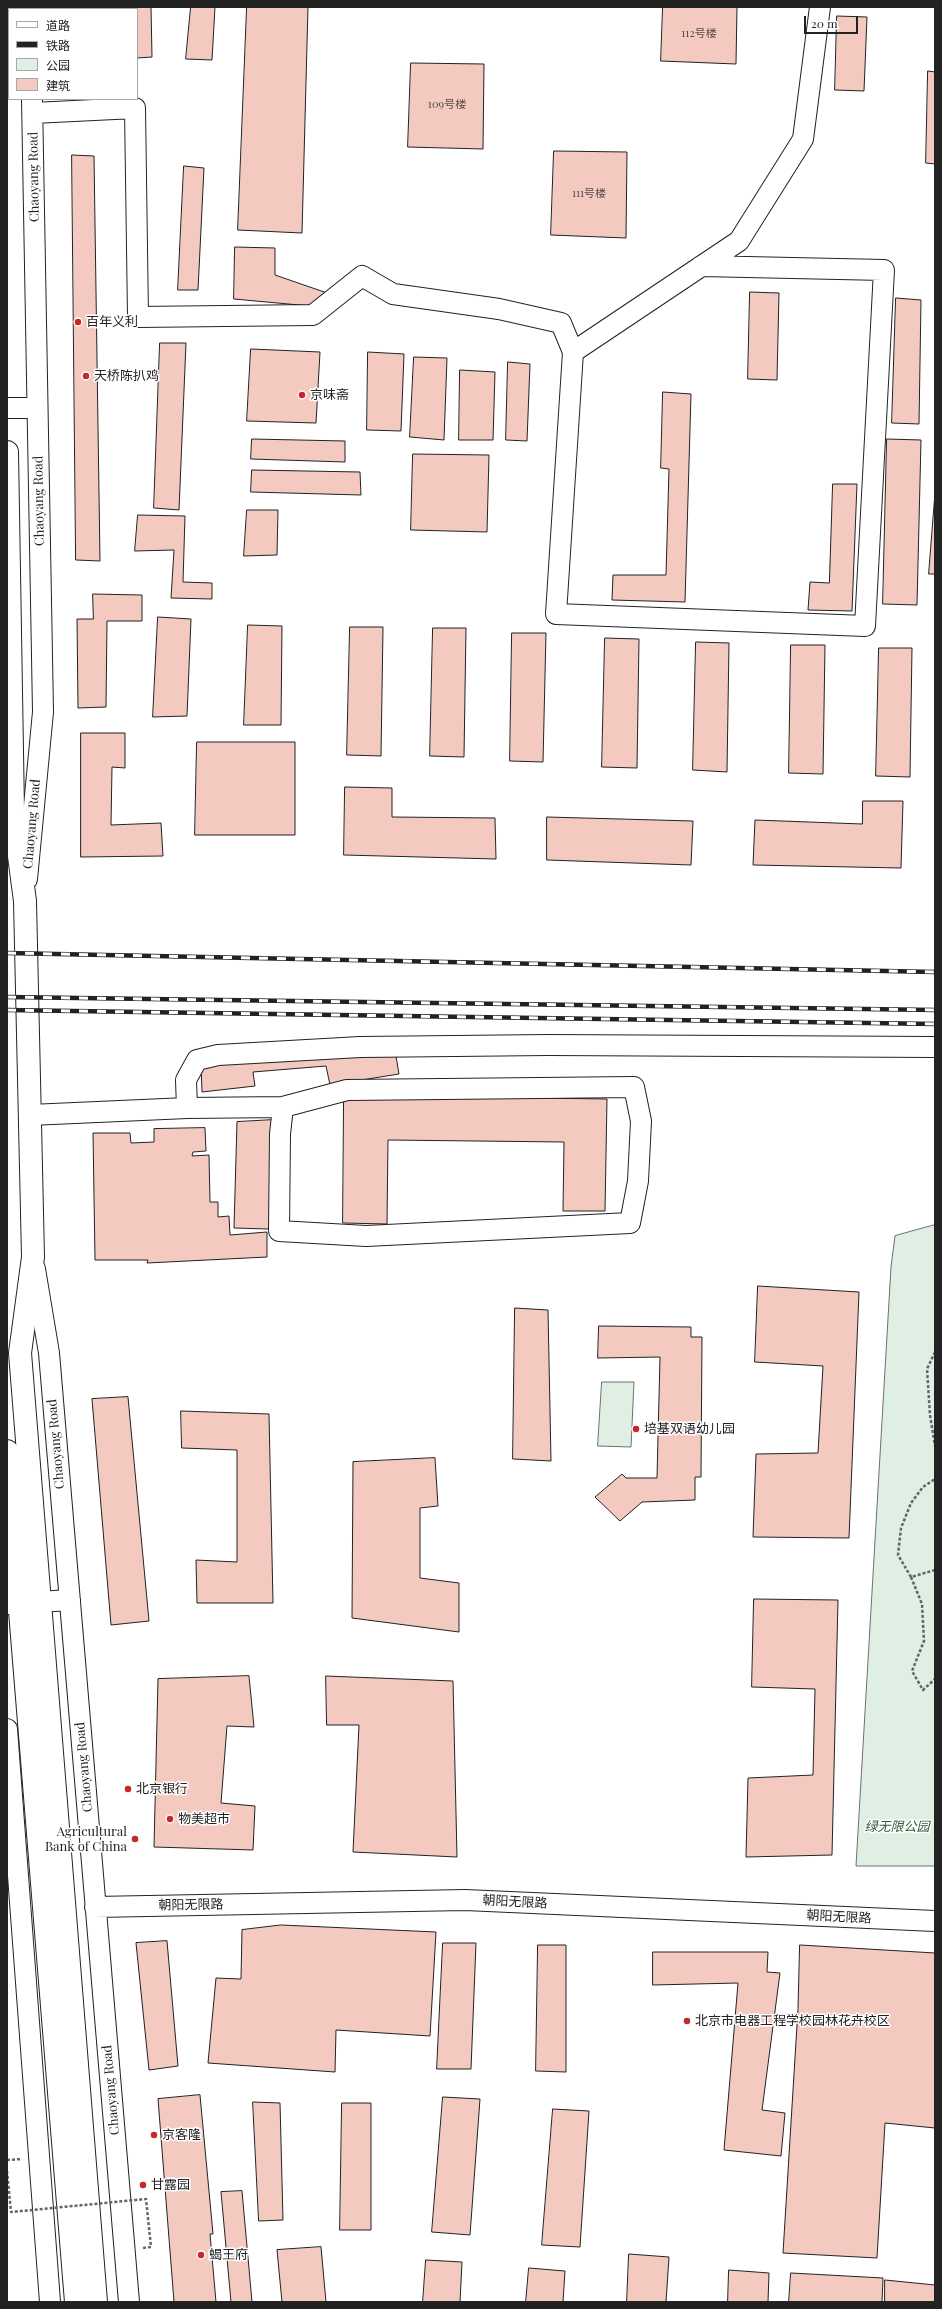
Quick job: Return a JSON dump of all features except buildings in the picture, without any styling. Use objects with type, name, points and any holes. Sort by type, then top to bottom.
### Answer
[{"type":"highway","name":"Chaoyang Road","points":[[7,452],[13,811],[25,901],[33,1257],[20,1353],[96,2302]]},
{"type":"highway","points":[[7,1451],[13,1604],[76,2302]]},
{"type":"street","points":[[573,352],[739,241],[804,139],[820,7]]},
{"type":"street","points":[[32,106],[135,108],[138,317],[313,315],[362,276],[393,294],[499,309],[561,322],[573,352],[556,614],[865,626],[884,270],[701,266]]},
{"type":"street","name":"Chaoyang Road","points":[[25,901],[43,712],[32,106]]},
{"type":"street","points":[[7,408],[38,408]]},
{"type":"street","points":[[187,1108],[186,1080],[197,1060],[232,1054],[360,1047],[548,1044],[935,1047]]},
{"type":"street","points":[[30,1115],[187,1108],[283,1107],[347,1090],[634,1088],[641,1121],[638,1181],[630,1223],[366,1236],[279,1231],[280,1134],[283,1107]]},
{"type":"street","name":"Chaoyang Road","points":[[33,1257],[49,1353],[129,2302]]},
{"type":"street","points":[[13,1604],[70,1600]]},
{"type":"street","points":[[7,1729],[50,2302]]},
{"type":"street","name":"朝阳无限路","points":[[95,1908],[465,1900],[935,1921]]},
{"type":"path","points":[[935,1352],[927,1369],[930,1415],[935,1446]]},
{"type":"path","points":[[935,1479],[923,1487],[911,1503],[901,1528],[898,1555],[911,1577],[922,1604],[924,1640],[912,1671],[923,1690],[935,1679]]},
{"type":"path","points":[[911,1577],[935,1570]]},
{"type":"path","points":[[7,2172],[11,2212],[146,2199],[151,2247]]},
{"type":"green space","name":"绿无限公园","points":[[935,1225],[935,1866],[856,1866],[891,1267],[895,1236]]},
{"type":"green space","points":[[602,1382],[634,1382],[631,1447],[598,1446]]},
{"type":"railway","points":[[7,953],[935,972]]},
{"type":"railway","points":[[7,997],[935,1010]]},
{"type":"railway","points":[[7,1010],[935,1024]]},
{"type":"place","name":"百年义利","points":[[78,322]]},
{"type":"place","name":"天桥陈扒鸡","points":[[86,376]]},
{"type":"place","name":"京味斋","points":[[302,395]]},
{"type":"place","name":"培基双语幼儿园","points":[[636,1429]]},
{"type":"place","name":"北京银行","points":[[128,1789]]},
{"type":"place","name":"物美超市","points":[[170,1819]]},
{"type":"place","name":"Agricultural Bank of China","points":[[135,1839]]},
{"type":"place","name":"北京市电器工程学校园林花卉校区","points":[[687,2021]]},
{"type":"place","name":"京客隆","points":[[154,2135]]},
{"type":"place","name":"甘露园","points":[[143,2185]]},
{"type":"place","name":"蝎王府","points":[[201,2255]]}]
